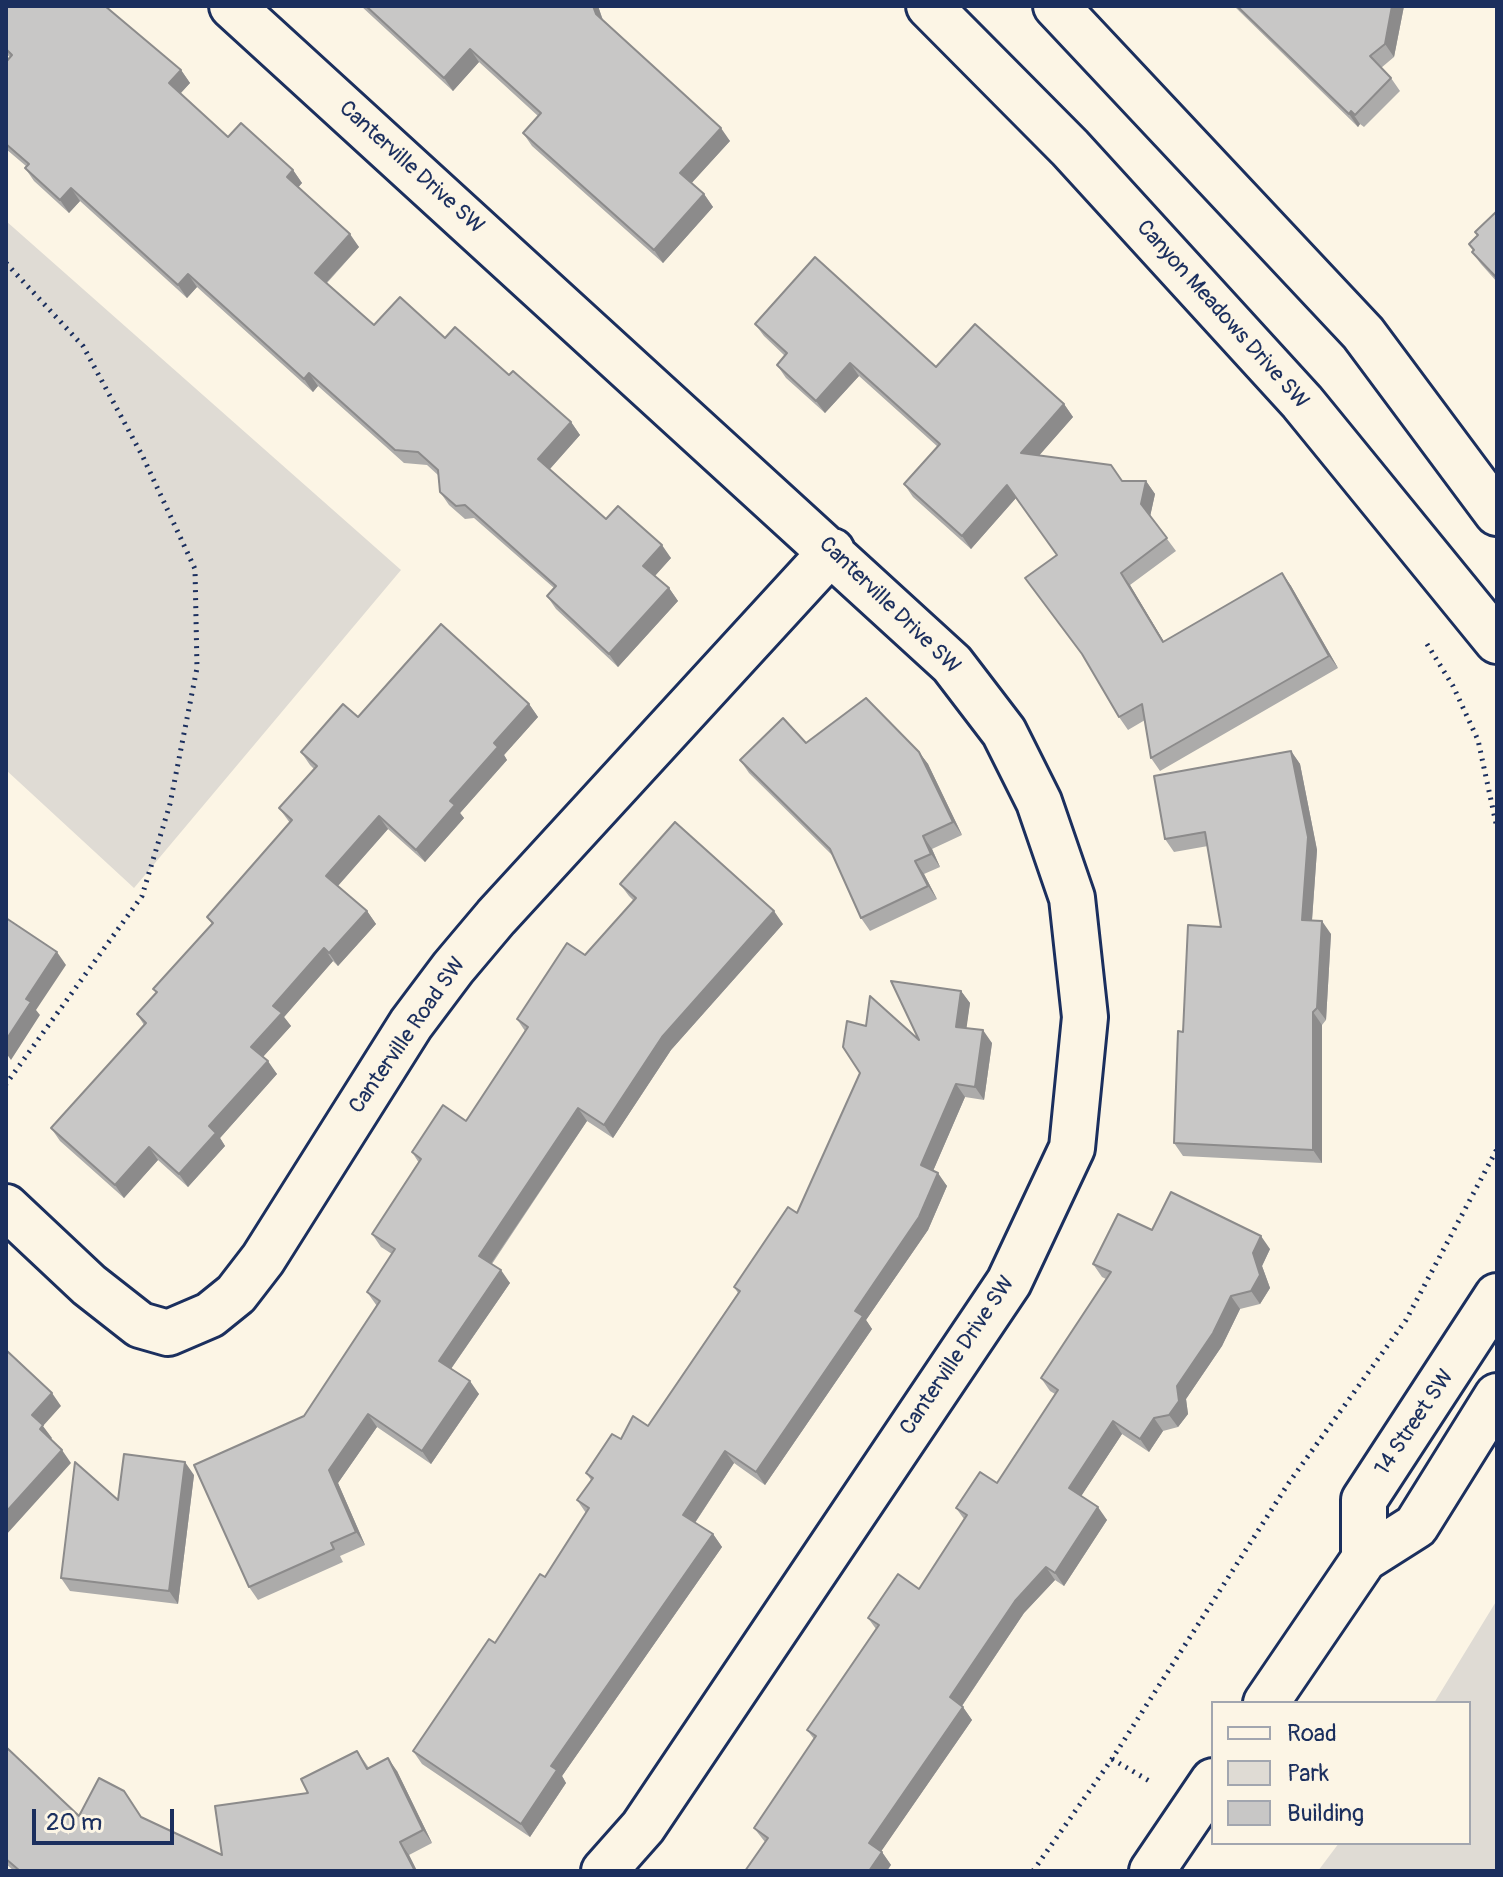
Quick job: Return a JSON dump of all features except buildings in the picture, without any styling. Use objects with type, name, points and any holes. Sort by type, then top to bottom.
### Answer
[{"type":"street","name":"Canterville Drive SW","points":[[232,6],[832,551],[952,664],[1004,732],[1039,802],[1072,898],[1085,1017],[1072,1148],[1009,1282],[643,1827],[604,1871]]},
{"type":"street","name":"Canyon Meadows Drive SW","points":[[929,6],[1070,148],[1302,402],[1497,641]]},
{"type":"street","points":[[1056,6],[1363,333],[1497,513]]},
{"type":"street","name":"Canterville Road SW","points":[[6,1207],[89,1285],[140,1325],[168,1333],[210,1315],[236,1294],[263,1259],[411,1024],[453,968],[832,551]]},
{"type":"street","name":"14 Street SW","points":[[1364,1559],[1364,1500],[1497,1296]]},
{"type":"street","points":[[1267,1701],[1364,1559],[1416,1526],[1460,1460],[1497,1396]]},
{"type":"street","points":[[1152,1871],[1211,1784]]},
{"type":"path","points":[[6,263],[83,346],[143,457],[195,569],[197,668],[170,804],[142,896],[6,1084]]},
{"type":"path","points":[[1427,644],[1453,686],[1478,740],[1497,828]]},
{"type":"path","points":[[1033,1871],[1112,1759],[1288,1484],[1406,1320],[1497,1149]]},
{"type":"path","points":[[1112,1759],[1151,1782]]},
{"type":"green space","points":[[6,221],[401,570],[134,888],[6,770]]},
{"type":"green space","points":[[1497,1600],[1497,1871],[1318,1871],[1338,1845],[1471,1845],[1471,1701],[1435,1701]]}]
